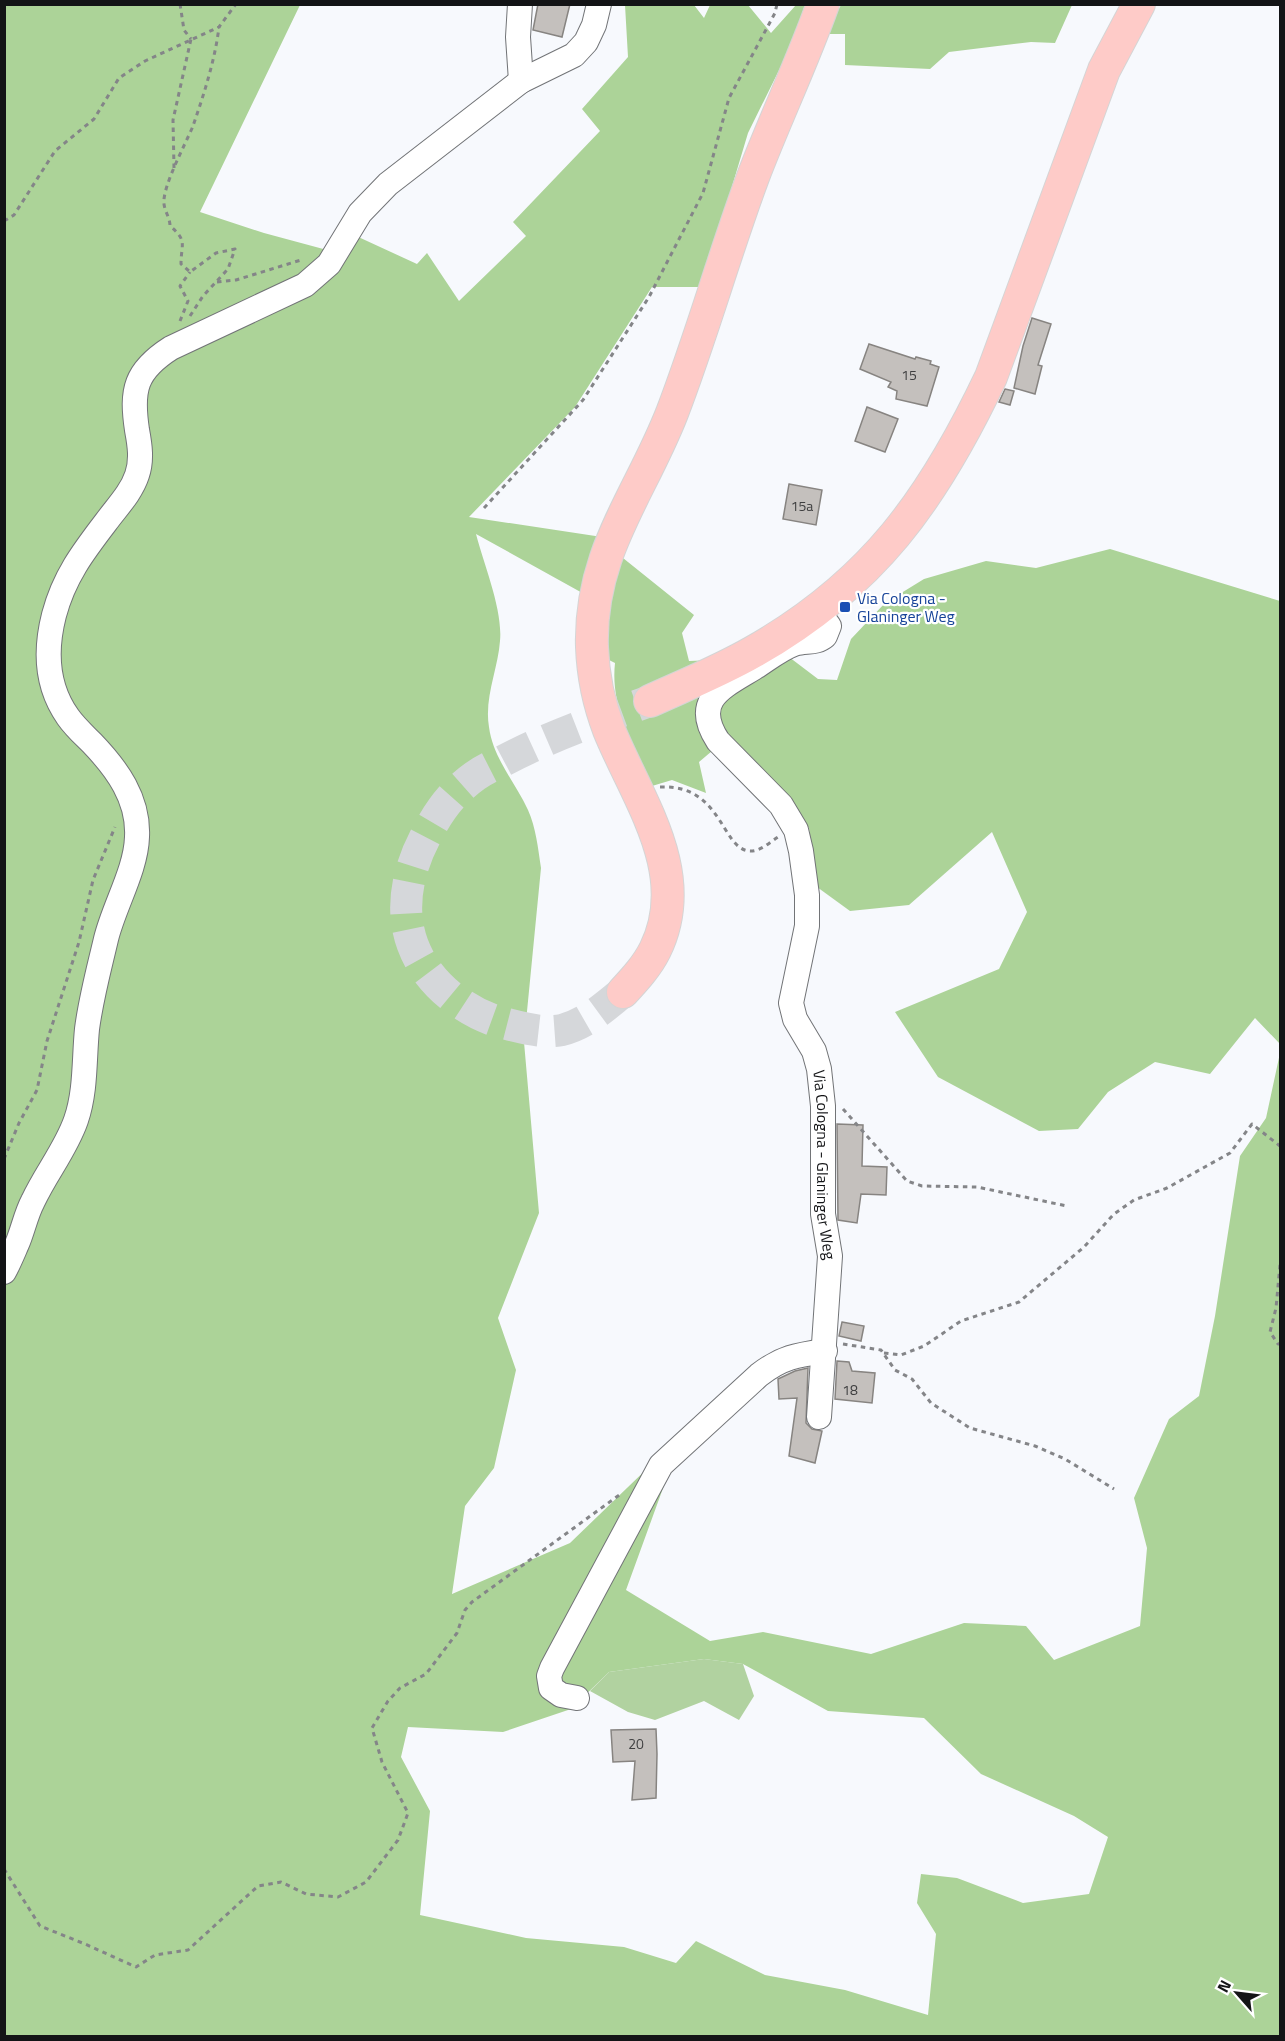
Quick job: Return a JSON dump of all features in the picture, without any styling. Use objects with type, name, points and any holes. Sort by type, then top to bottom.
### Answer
[{"type":"main road","points":[[623,992],[643,970],[655,950],[668,907],[668,884],[657,835],[610,730],[600,701],[592,647],[597,591],[607,550],[658,446],[684,380],[753,175],[802,61],[823,4]]},
{"type":"main road","points":[[650,700],[753,653],[818,610],[867,568],[891,542],[931,489],[971,420],[991,377],[1104,69],[1139,4]]},
{"type":"street","points":[[520,4],[518,37],[521,81]]},
{"type":"street","points":[[4,1272],[33,1200],[76,1121],[83,1089],[87,1030],[93,993],[109,930],[134,856],[137,837],[133,803],[119,773],[68,717],[52,683],[48,657],[50,634],[60,597],[73,567],[124,498],[137,476],[141,447],[134,408],[141,376],[151,360],[171,348],[305,285],[329,264],[360,213],[388,184],[521,81],[574,55],[586,42],[594,25],[598,4]]},
{"type":"street","name":"Via Cologna - Glaninger Weg","points":[[818,610],[829,626],[825,636],[817,641],[799,642],[785,648],[718,692],[708,710],[707,720],[718,741],[772,794],[790,818],[796,830],[801,851],[808,910],[807,926],[791,1003],[795,1019],[814,1051],[821,1078],[823,1214],[831,1256],[819,1417]]},
{"type":"street","points":[[577,1698],[555,1692],[551,1688],[549,1676],[661,1465],[774,1364],[789,1357],[825,1350]]},
{"type":"path","points":[[180,4],[184,30],[191,39]]},
{"type":"path","points":[[190,272],[181,264],[183,241],[180,234],[170,226],[170,218],[164,204],[166,190],[193,125],[212,64],[219,27],[236,4]]},
{"type":"path","points":[[484,508],[583,400],[649,297],[703,193],[729,98],[775,13],[777,4]]},
{"type":"path","points":[[4,221],[14,216],[54,152],[94,119],[119,78],[145,61],[219,27]]},
{"type":"path","points":[[174,170],[173,120],[191,39]]},
{"type":"path","points":[[180,322],[188,301],[180,286],[190,272],[216,253],[235,249],[228,269],[216,282],[236,280],[308,258],[301,277],[305,285]]},
{"type":"path","points":[[663,787],[692,792],[702,798],[710,805],[736,844],[748,851],[761,848],[786,831],[796,830]]},
{"type":"path","points":[[4,1158],[37,1090],[47,1041],[79,942],[93,880],[114,833],[117,819]]},
{"type":"path","points":[[841,1107],[907,1181],[922,1186],[977,1187],[1067,1206]]},
{"type":"path","points":[[825,1350],[835,1344],[845,1344],[901,1355],[924,1346],[961,1321],[1018,1302],[1084,1247],[1114,1214],[1134,1200],[1167,1188],[1230,1153],[1252,1124],[1281,1146]]},
{"type":"path","points":[[1281,1265],[1276,1308],[1270,1332],[1278,1344],[1281,1344]]},
{"type":"path","points":[[884,1353],[895,1370],[912,1379],[931,1403],[970,1428],[1035,1446],[1065,1459],[1114,1489]]},
{"type":"path","points":[[4,1869],[40,1926],[136,1967],[154,1956],[188,1950],[258,1886],[281,1882],[306,1893],[338,1897],[366,1882],[398,1840],[408,1813],[382,1762],[372,1728],[388,1701],[400,1688],[426,1674],[457,1633],[465,1610],[472,1602],[624,1492]]},
{"type":"green space","points":[[5,5],[300,5],[200,212],[327,250],[341,229],[417,264],[427,253],[459,301],[526,236],[513,222],[600,131],[582,109],[628,57],[625,5],[694,5],[704,18],[710,5],[748,5],[771,33],[796,5],[805,5],[789,50],[748,133],[702,287],[652,287],[575,407],[469,517],[602,537],[586,595],[476,534],[496,602],[500,629],[499,652],[488,705],[491,738],[500,760],[531,817],[541,868],[524,1042],[539,1213],[498,1318],[516,1370],[494,1468],[465,1506],[452,1594],[570,1543],[656,1460],[670,1469],[626,1590],[710,1641],[763,1632],[871,1654],[964,1623],[1026,1626],[1054,1660],[1140,1626],[1147,1548],[1134,1498],[1169,1419],[1199,1396],[1215,1316],[1240,1156],[1266,1118],[1280,1053],[1280,2036],[5,2036]],"holes":[[[704,1659],[743,1664],[828,1711],[924,1718],[981,1774],[1074,1816],[1108,1837],[1089,1894],[1023,1903],[957,1878],[921,1874],[917,1903],[936,1934],[928,2015],[845,1990],[765,1975],[696,1941],[676,1963],[624,1947],[526,1938],[420,1915],[430,1811],[401,1757],[408,1727],[503,1732],[571,1709],[609,1672]]]},
{"type":"green space","points":[[841,5],[1072,5],[1055,43],[1031,42],[949,52],[930,69],[845,65],[845,34],[825,34]]},
{"type":"green space","points":[[1110,549],[1280,601],[1280,1044],[1255,1018],[1210,1074],[1155,1062],[1108,1092],[1078,1129],[1039,1131],[938,1077],[895,1012],[999,969],[1027,912],[992,832],[909,905],[850,911],[817,887],[809,828],[773,782],[725,740],[699,762],[706,793],[672,780],[652,786],[625,727],[616,696],[615,663],[603,657],[603,641],[618,554],[694,615],[682,633],[689,661],[789,657],[818,679],[837,680],[851,639],[885,603],[924,579],[986,561],[1036,568]]},
{"type":"green space","points":[[704,1659],[743,1664],[754,1696],[739,1720],[704,1701],[655,1720],[628,1712],[590,1691],[609,1672]]},
{"type":"building","points":[[538,4],[570,4],[562,37],[533,30]]},
{"type":"building","points":[[1032,318],[1051,324],[1038,365],[1042,366],[1035,394],[1014,388]]},
{"type":"building","points":[[869,344],[915,359],[916,357],[931,361],[930,364],[939,367],[927,406],[896,399],[897,391],[888,387],[891,382],[860,369]]},
{"type":"building","points":[[1005,389],[1014,391],[1010,405],[999,402]]},
{"type":"building","points":[[867,407],[898,419],[885,452],[855,441]]},
{"type":"building","points":[[789,484],[822,490],[816,525],[783,519]]},
{"type":"building","points":[[837,1124],[863,1125],[862,1166],[887,1167],[886,1195],[861,1194],[857,1223],[838,1220]]},
{"type":"building","points":[[842,1322],[864,1326],[861,1341],[839,1336]]},
{"type":"building","points":[[837,1361],[849,1362],[852,1371],[875,1373],[872,1403],[835,1399]]},
{"type":"building","points":[[808,1368],[806,1423],[812,1429],[822,1431],[815,1463],[789,1456],[797,1398],[779,1399],[778,1379]]},
{"type":"building","points":[[656,1729],[656,1798],[632,1800],[635,1761],[613,1762],[611,1730]]},
{"type":"tunnel","points":[[623,992],[587,1019],[562,1030],[530,1029],[486,1018],[452,997],[434,979],[420,960],[411,940],[407,919],[407,897],[410,875],[429,830],[449,800],[467,782],[485,770],[575,728],[650,701]]},
{"type":"place","name":"Via Cologna - Glaninger Weg","points":[[845,607]]}]
